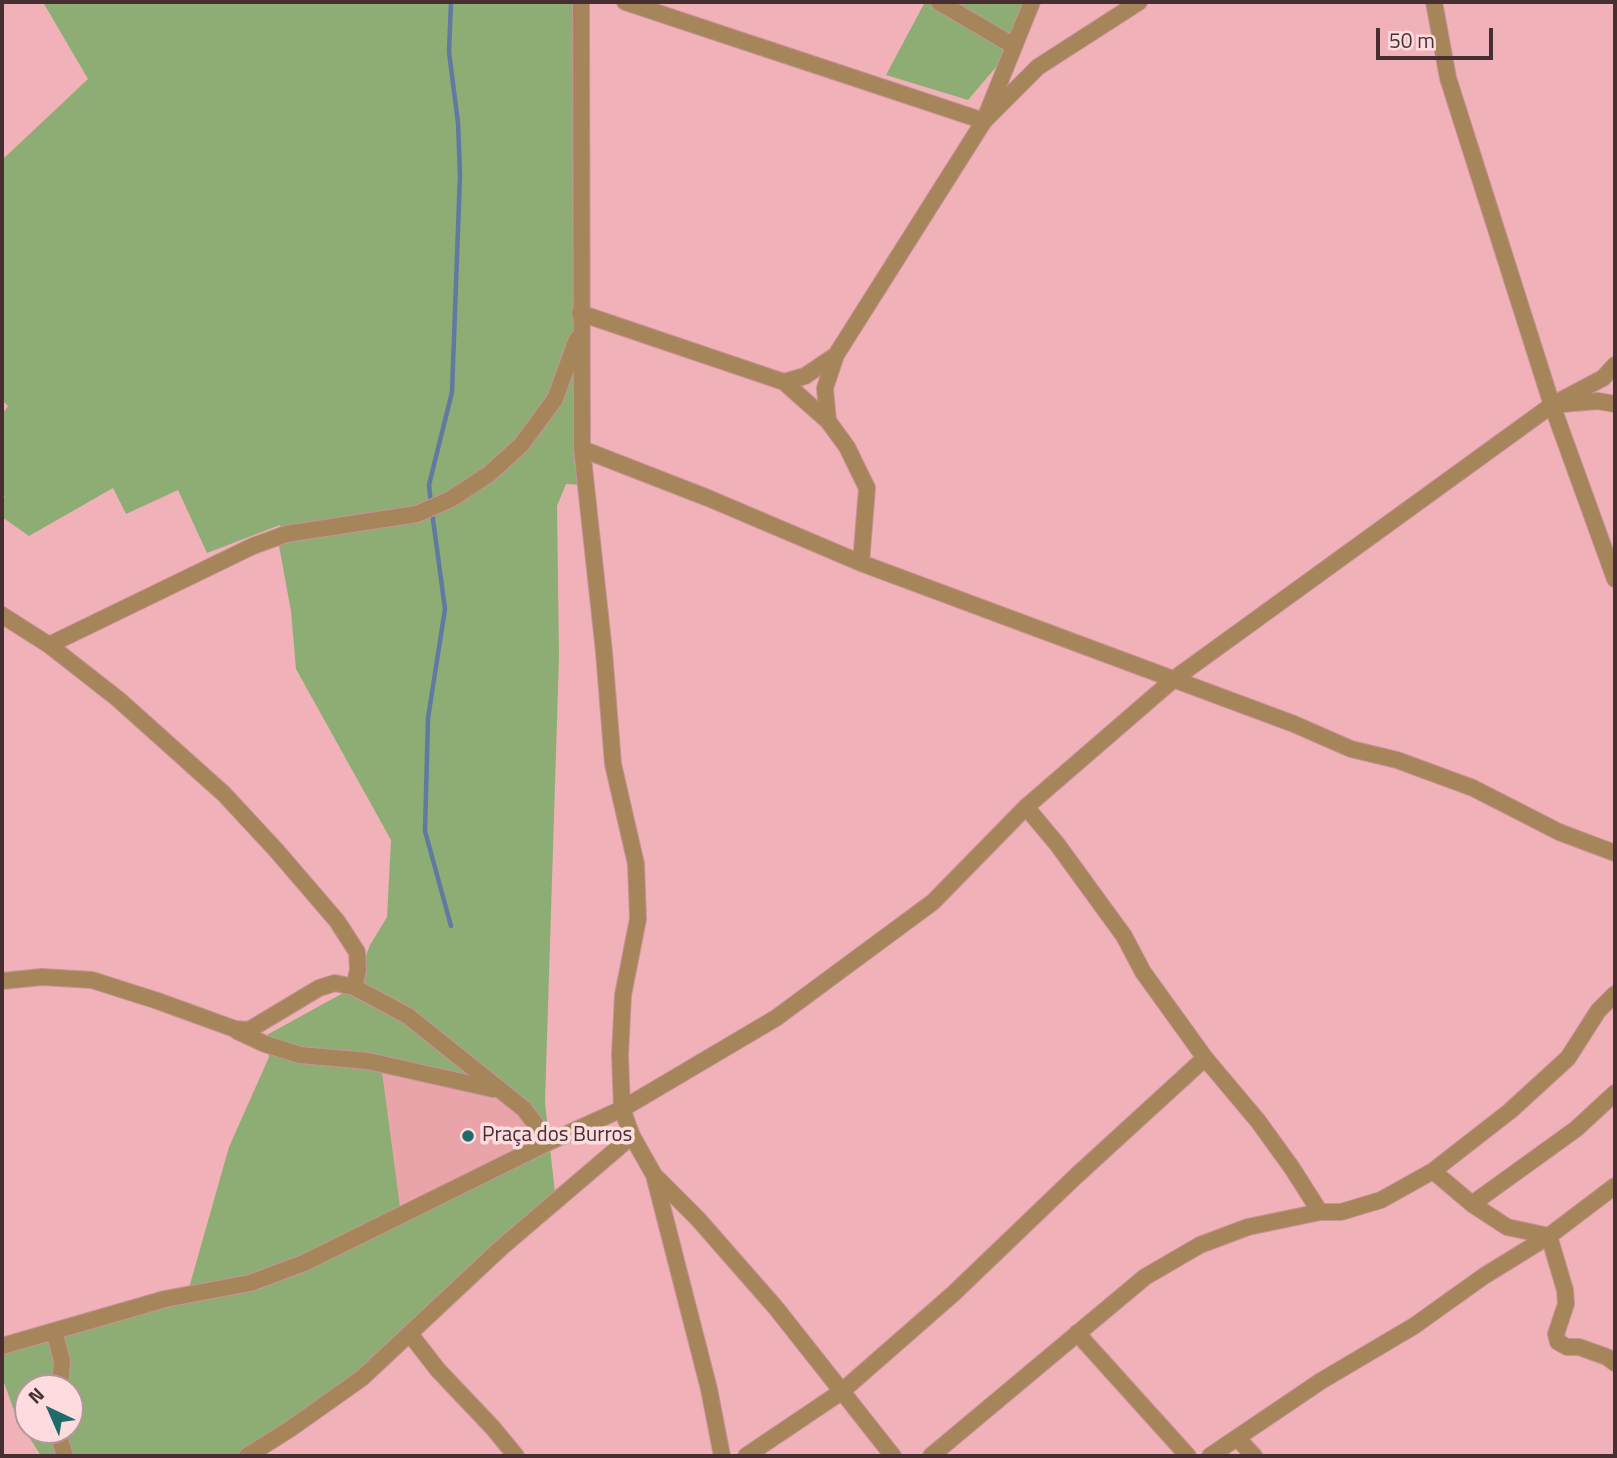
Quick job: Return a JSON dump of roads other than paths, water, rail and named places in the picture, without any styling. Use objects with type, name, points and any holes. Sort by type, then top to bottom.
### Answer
[{"type":"street","points":[[581,2],[582,449],[613,764],[636,864],[638,919],[623,995],[620,1055],[622,1109],[632,1136],[654,1175],[709,1389],[722,1456]]},
{"type":"street","points":[[625,2],[984,121]]},
{"type":"street","points":[[939,2],[1014,46]]},
{"type":"street","points":[[828,421],[825,388],[836,355],[984,121],[1032,2]]},
{"type":"street","points":[[984,121],[1038,67],[1139,2]]},
{"type":"street","points":[[1434,2],[1448,78],[1552,405],[1615,579]]},
{"type":"street","points":[[580,313],[784,382],[828,421],[847,447],[867,488],[861,563]]},
{"type":"street","points":[[49,645],[106,615],[286,534],[417,514],[451,499],[489,474],[521,445],[555,399],[581,330]]},
{"type":"street","points":[[784,382],[805,376],[836,355]]},
{"type":"street","points":[[2,1346],[165,1299],[250,1283],[304,1264],[548,1142],[622,1109],[776,1018],[933,902],[1026,807],[1174,679],[1552,405],[1602,378],[1615,365]]},
{"type":"street","points":[[1552,405],[1598,401],[1615,404]]},
{"type":"street","points":[[582,449],[708,498],[861,563],[1294,724],[1351,749],[1397,760],[1473,788],[1559,832],[1615,853]]},
{"type":"street","points":[[2,615],[49,645],[118,699],[214,786],[276,850],[337,921],[357,953],[358,970],[354,987]]},
{"type":"street","points":[[1026,807],[1057,844],[1116,926],[1143,972],[1205,1058],[1265,1131],[1320,1212]]},
{"type":"street","points":[[2,981],[42,977],[92,980],[155,999],[235,1029],[265,1044],[300,1055],[332,1060],[368,1061],[498,1090]]},
{"type":"street","points":[[235,1029],[249,1030],[319,988],[335,983],[354,987],[408,1016],[524,1109],[548,1142]]},
{"type":"street","points":[[931,1456],[1144,1277],[1200,1245],[1248,1227],[1320,1212],[1341,1212],[1381,1200],[1433,1171],[1510,1111],[1568,1058],[1598,1011],[1615,994]]},
{"type":"street","points":[[747,1456],[841,1392],[953,1294],[1205,1058]]},
{"type":"street","points":[[1472,1204],[1576,1129],[1615,1093]]},
{"type":"street","points":[[247,1456],[362,1378],[502,1247],[632,1136]]},
{"type":"street","points":[[1433,1171],[1472,1204],[1507,1227],[1549,1236]]},
{"type":"street","points":[[654,1175],[698,1219],[776,1308],[893,1456]]},
{"type":"street","points":[[1210,1456],[1321,1381],[1414,1326],[1484,1276],[1549,1236],[1615,1186]]},
{"type":"street","points":[[1549,1236],[1565,1290],[1566,1304],[1556,1334],[1558,1342],[1607,1357],[1615,1363]]},
{"type":"street","points":[[54,1331],[62,1361],[61,1374]]},
{"type":"street","points":[[1077,1333],[1188,1456]]},
{"type":"street","points":[[410,1334],[438,1370],[516,1456]]},
{"type":"street","points":[[1238,1438],[1254,1456]]},
{"type":"waterway","points":[[431,504],[429,485],[452,392],[460,175],[458,123],[449,52],[451,2]]},
{"type":"waterway","points":[[432,512],[445,609],[428,718],[425,831],[451,926]]},
{"type":"place","name":"Praça dos Burros","points":[[468,1136]]}]
